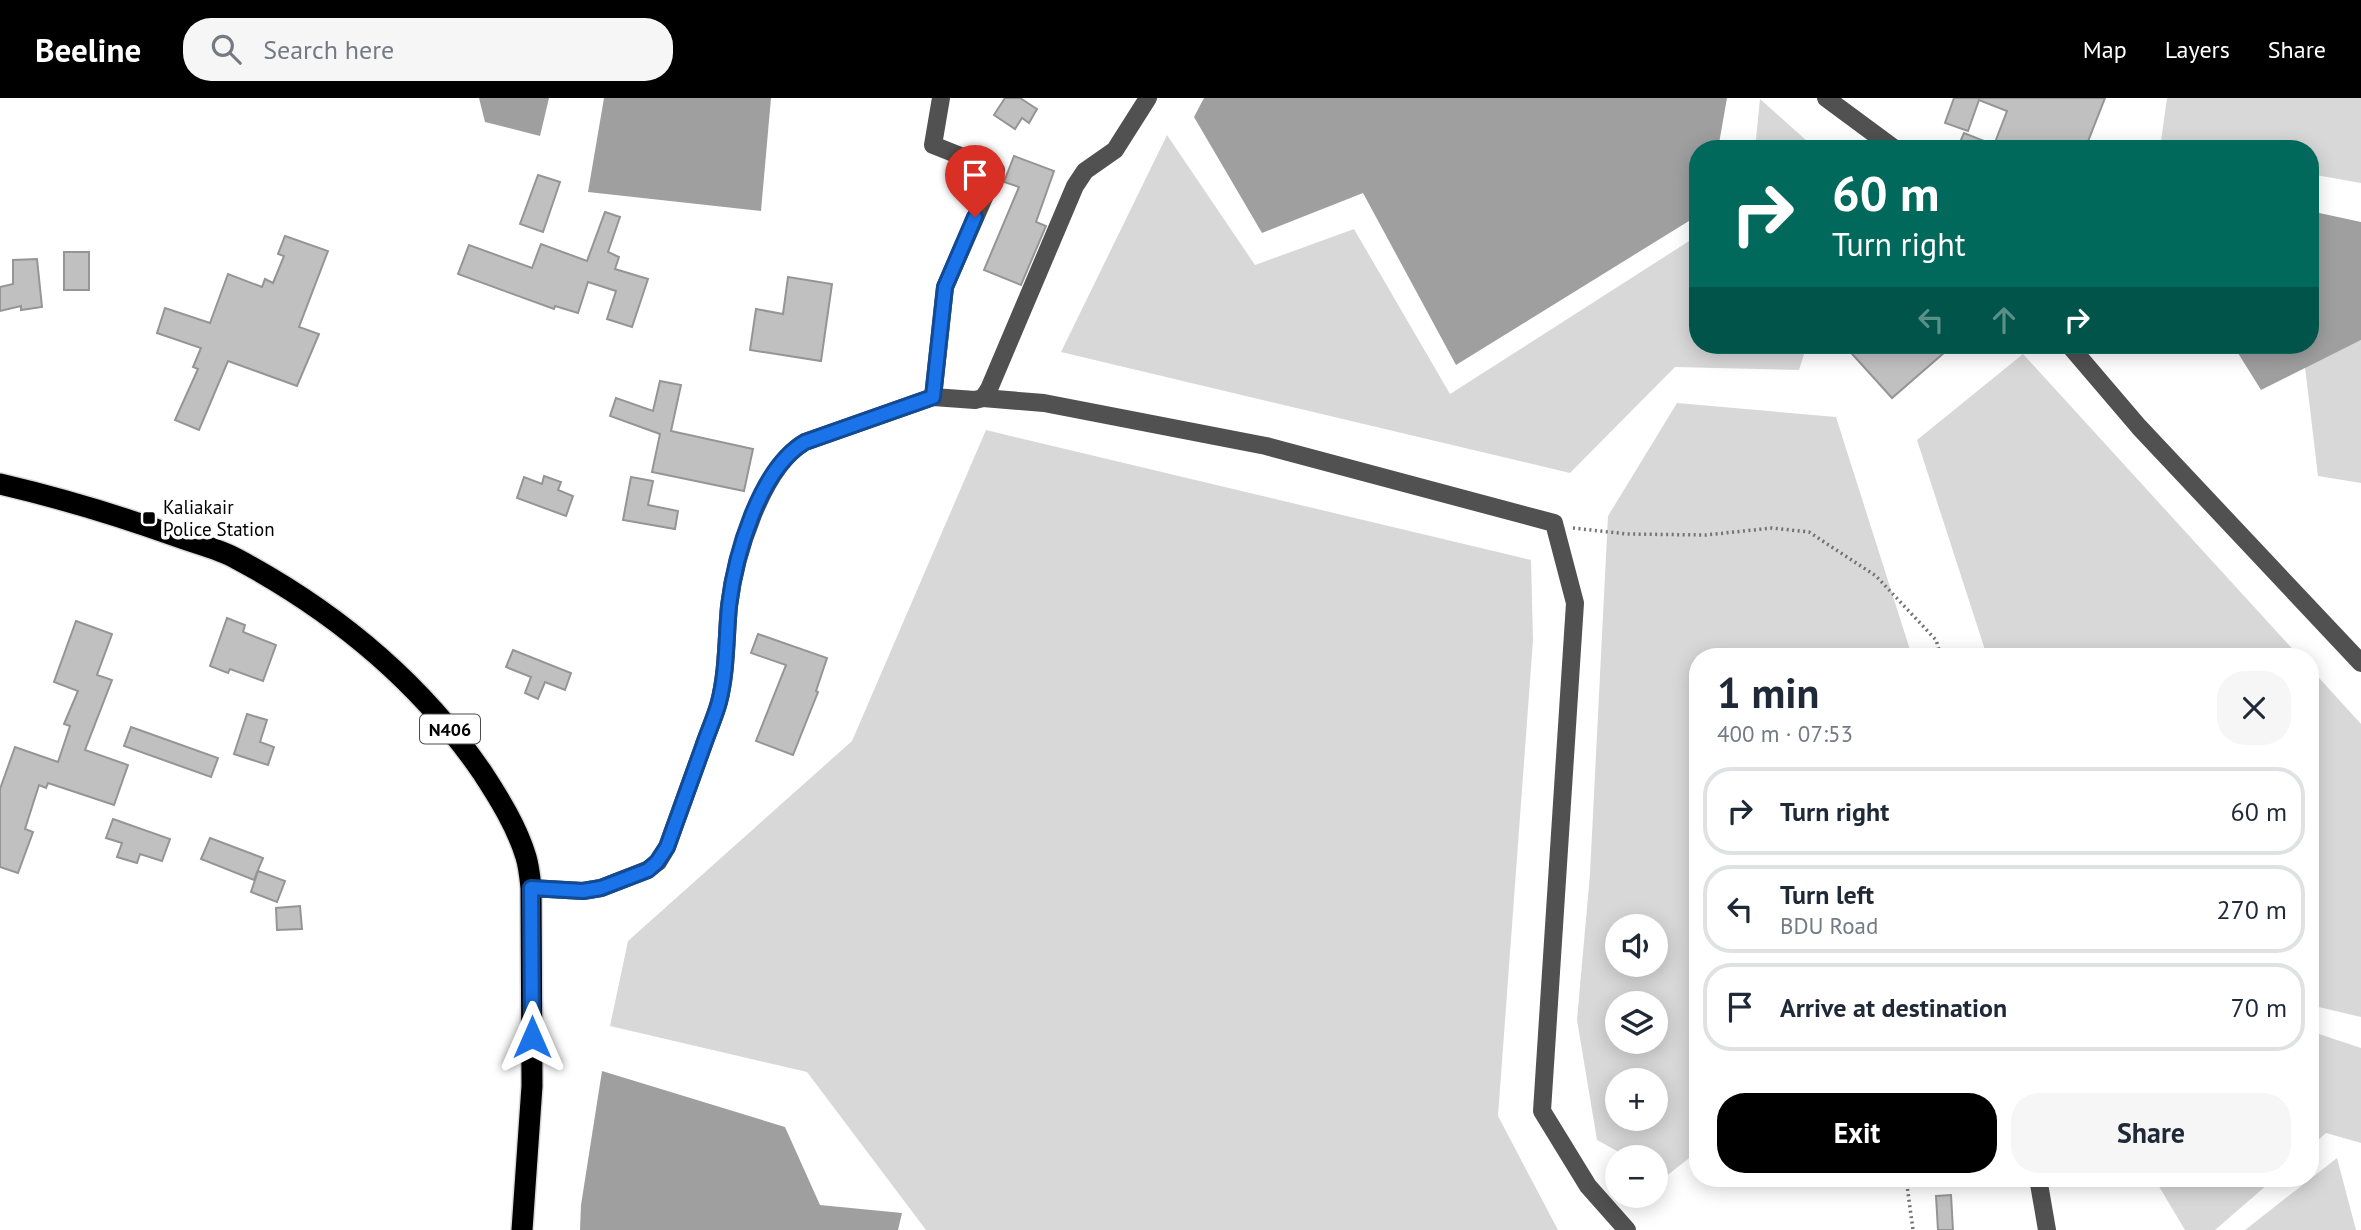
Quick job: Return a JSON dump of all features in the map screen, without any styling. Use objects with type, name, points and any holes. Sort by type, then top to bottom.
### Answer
[{"type":"highway","name":"N406","points":[[0,484],[149,527],[235,557],[303,599],[361,641],[423,698],[493,788],[526,857],[531,888],[532,1086],[522,1230]]},
{"type":"street","points":[[933,397],[945,287],[996,170],[933,145],[941,98]]},
{"type":"street","points":[[983,398],[1075,186],[1085,171],[1115,150],[1148,98]]},
{"type":"street","points":[[1826,98],[1883,140]]},
{"type":"street","points":[[2077,354],[2139,427],[2361,663]]},
{"type":"street","points":[[531,888],[583,891],[601,888],[648,870],[667,847],[719,703],[730,603],[739,557],[757,507],[773,474],[792,450],[805,442],[933,397],[1044,403],[1266,446],[1554,523],[1575,603],[1542,1111],[1588,1186],[1628,1230]]},
{"type":"street","points":[[2040,1187],[2047,1230]]},
{"type":"path","points":[[1554,523],[1576,529],[1627,534],[1706,535],[1772,528],[1809,532],[1876,576],[1936,640],[1938,648]]},
{"type":"path","points":[[1907,1187],[1913,1230]]},
{"type":"shaded area","points":[[479,98],[549,98],[540,136],[485,122]]},
{"type":"shaded area","points":[[604,98],[771,98],[761,211],[588,192]]},
{"type":"shaded area","points":[[1204,98],[1727,98],[1720,140],[1689,140],[1689,221],[1456,365],[1363,193],[1262,233],[1194,117]]},
{"type":"shaded area","points":[[2167,98],[2361,98],[2361,183],[2319,176],[2319,140],[2161,140]]},
{"type":"shaded area","points":[[1760,99],[1806,140],[1756,140]]},
{"type":"shaded area","points":[[1167,135],[1255,265],[1354,229],[1450,394],[1689,241],[1689,354],[1804,354],[1799,370],[1675,367],[1570,473],[1061,352]]},
{"type":"shaded area","points":[[2319,213],[2361,222],[2361,340],[2261,390],[2239,354],[2319,354]]},
{"type":"shaded area","points":[[2361,340],[2361,483],[2318,476],[2305,367]]},
{"type":"shaded area","points":[[2023,354],[2292,648],[1984,648],[1917,440]]},
{"type":"shaded area","points":[[1677,403],[1836,417],[1909,648],[1689,648],[1689,1158],[1668,1175],[1668,1145],[1606,1145],[1597,1140],[1577,1020],[1590,874],[1608,516]]},
{"type":"shaded area","points":[[986,430],[1531,560],[1533,640],[1498,1116],[1558,1230],[926,1230],[807,1072],[610,1026],[628,941],[852,741]]},
{"type":"shaded area","points":[[2319,678],[2361,724],[2361,1017],[2319,1007]]},
{"type":"shaded area","points":[[2319,1034],[2361,1048],[2361,1143],[2326,1133],[2319,1139]]},
{"type":"shaded area","points":[[602,1071],[785,1127],[820,1205],[902,1213],[898,1230],[580,1230],[581,1205]]},
{"type":"shaded area","points":[[2337,1158],[2356,1230],[2245,1230],[2300,1187],[2319,1187],[2319,1172]]},
{"type":"shaded area","points":[[2159,1187],[2265,1187],[2215,1230],[2185,1230]]},
{"type":"building","points":[[1005,98],[1020,98],[1037,109],[1029,123],[1022,118],[1015,129],[994,115]]},
{"type":"building","points":[[1954,98],[2105,98],[2089,140],[1996,140],[2007,111],[1979,100],[1968,131],[1945,123]]},
{"type":"building","points":[[1964,133],[1982,140],[1961,140]]},
{"type":"building","points":[[1014,156],[1054,171],[1036,222],[1046,226],[1021,285],[984,270],[1019,187],[1004,182]]},
{"type":"building","points":[[538,175],[560,182],[543,232],[520,224]]},
{"type":"building","points":[[605,212],[620,217],[608,252],[619,257],[615,269],[648,279],[632,327],[607,319],[616,291],[588,282],[578,313],[555,306],[554,309],[458,274],[469,245],[532,268],[541,244],[587,261]]},
{"type":"building","points":[[285,236],[328,251],[299,327],[319,334],[297,386],[228,361],[199,430],[175,420],[198,369],[193,367],[201,348],[157,333],[165,308],[210,323],[228,274],[262,287],[265,279],[273,283],[284,256],[278,254]]},
{"type":"building","points":[[64,252],[89,252],[89,290],[64,290]]},
{"type":"building","points":[[37,259],[42,307],[21,310],[21,306],[0,311],[0,287],[13,284],[13,260]]},
{"type":"building","points":[[788,277],[832,284],[821,361],[750,350],[756,309],[783,314]]},
{"type":"building","points":[[1852,354],[1943,354],[1892,398]]},
{"type":"building","points":[[660,381],[681,385],[671,431],[753,449],[744,491],[652,472],[660,434],[610,416],[616,398],[653,411]]},
{"type":"building","points":[[544,476],[561,482],[558,490],[573,496],[566,516],[517,498],[524,477],[542,484]]},
{"type":"building","points":[[631,477],[653,481],[648,505],[678,511],[675,529],[623,520]]},
{"type":"building","points":[[227,618],[245,625],[243,632],[276,645],[263,681],[230,669],[228,673],[210,666]]},
{"type":"building","points":[[76,621],[112,634],[97,675],[112,680],[85,750],[128,765],[114,805],[48,783],[46,788],[39,785],[25,829],[33,832],[18,873],[0,867],[0,789],[15,747],[58,762],[70,726],[64,724],[78,691],[54,682]]},
{"type":"building","points":[[758,634],[827,658],[816,691],[818,692],[793,755],[756,741],[786,665],[751,653]]},
{"type":"building","points":[[513,650],[571,673],[565,690],[545,682],[538,699],[525,693],[531,677],[506,667]]},
{"type":"building","points":[[247,714],[267,720],[260,742],[274,747],[268,765],[234,754]]},
{"type":"building","points":[[131,727],[218,758],[211,777],[124,746]]},
{"type":"building","points":[[113,819],[170,839],[162,861],[140,854],[137,863],[117,857],[122,843],[106,838]]},
{"type":"building","points":[[210,838],[263,858],[254,880],[201,859]]},
{"type":"building","points":[[258,871],[285,881],[277,902],[251,892]]},
{"type":"building","points":[[300,906],[302,929],[277,930],[276,908]]},
{"type":"building","points":[[1951,1195],[1953,1230],[1938,1230],[1936,1196]]},
{"type":"place","name":"Kaliakair Police Station","points":[[149,518]]},
{"type":"route","points":[[532,1037],[531,888],[583,891],[601,888],[648,870],[667,847],[719,703],[730,603],[739,557],[746,533],[773,474],[792,450],[805,442],[933,397],[945,287],[975,217]]}]
